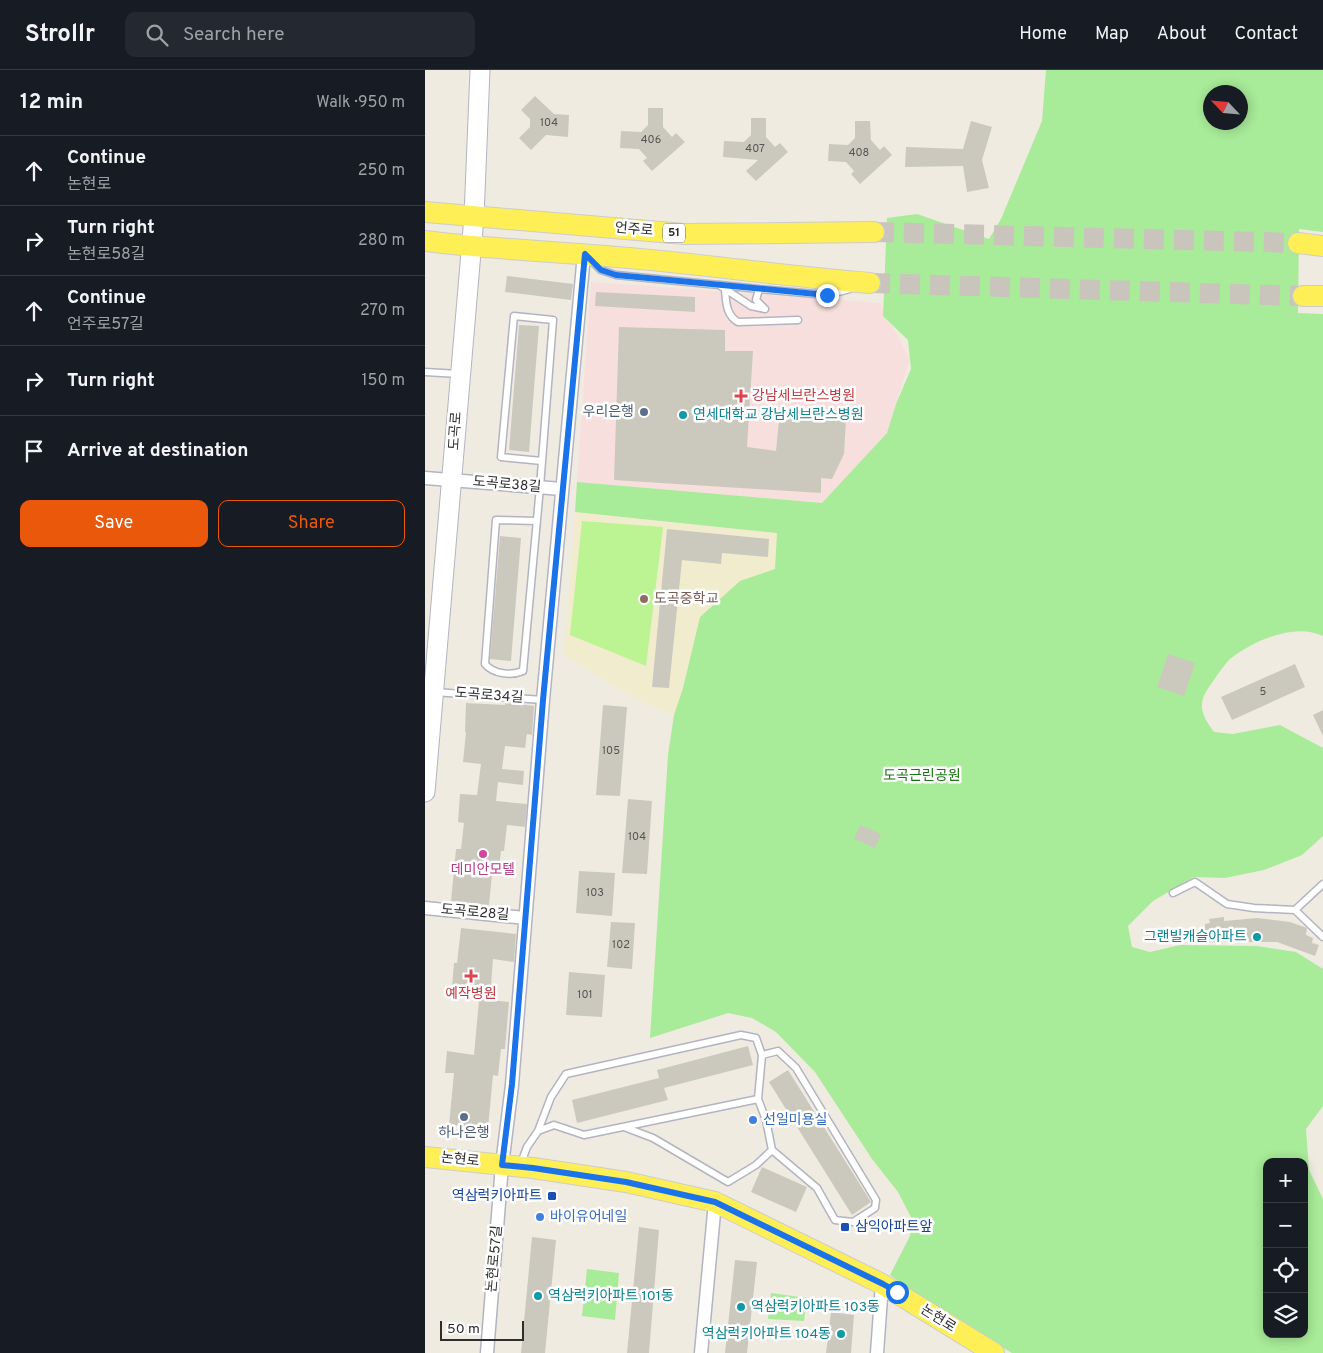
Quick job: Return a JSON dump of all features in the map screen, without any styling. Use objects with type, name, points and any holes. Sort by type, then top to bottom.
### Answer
[{"type":"main road","name":"도곡로","points":[[425,792],[430,692],[453,480],[474,217],[480,70]]},
{"type":"main road","name":"언주로","points":[[425,212],[684,234],[874,232]]},
{"type":"main road","name":"언주로","points":[[425,242],[681,262],[796,277],[870,284]]},
{"type":"main road","points":[[1298,243],[1323,246]]},
{"type":"main road","points":[[1303,296],[1323,296]]},
{"type":"main road","name":"논현로","points":[[425,1157],[511,1166],[626,1182],[715,1202],[883,1284],[994,1353]]},
{"type":"street","name":"논현로57길","points":[[487,1353],[511,1166],[513,1079],[525,918],[562,489],[585,254]]},
{"type":"street","name":"도곡로38길","points":[[425,478],[562,489]]},
{"type":"street","name":"도곡로28길","points":[[425,908],[525,918]]},
{"type":"street","points":[[701,1353],[715,1202]]},
{"type":"street","points":[[877,1353],[883,1284]]},
{"type":"lane","points":[[585,254],[601,270],[616,275],[722,287],[827,295],[870,284]]},
{"type":"lane","points":[[722,287],[751,306],[765,309],[756,300],[759,289]]},
{"type":"lane","points":[[722,287],[732,318],[738,322],[798,320]]},
{"type":"lane","points":[[537,521],[496,520],[485,664],[490,669],[500,672],[518,673],[523,671],[537,521],[540,487],[553,320],[514,316],[501,457],[542,461]]},
{"type":"lane","points":[[425,372],[460,375]]},
{"type":"lane","name":"도곡로34길","points":[[430,692],[543,700]]},
{"type":"lane","points":[[1173,893],[1195,882],[1227,904],[1254,908],[1295,910],[1323,937]]},
{"type":"lane","points":[[1295,910],[1323,884]]},
{"type":"lane","points":[[511,1166],[538,1131],[551,1097],[566,1074],[741,1035],[756,1038],[762,1055],[759,1099],[766,1120],[772,1150],[817,1188],[835,1220],[853,1222],[875,1208],[876,1200],[796,1068],[778,1051],[762,1055]]},
{"type":"lane","points":[[538,1131],[554,1126],[583,1135],[759,1099]]},
{"type":"lane","points":[[623,1127],[653,1138],[728,1182],[756,1165],[772,1150]]},
{"type":"shaded area","name":"강남세브란스병원","points":[[591,282],[880,303],[910,359],[887,433],[822,503],[577,482]]},
{"type":"shaded area","name":"도곡중학교","points":[[575,512],[777,533],[776,569],[740,581],[683,688],[674,715],[635,699],[564,655]]},
{"type":"green space","name":"도곡근린공원","points":[[1046,70],[1323,70],[1323,232],[1299,229],[1298,313],[1323,314],[1323,636],[1312,632],[1287,632],[1262,640],[1239,652],[1226,663],[1208,688],[1204,696],[1202,708],[1208,724],[1214,732],[1233,734],[1280,725],[1323,748],[1323,836],[1302,855],[1264,870],[1225,878],[1194,877],[1153,901],[1128,926],[1132,947],[1150,952],[1180,945],[1257,946],[1296,952],[1323,969],[1323,1106],[1306,1129],[1309,1170],[1323,1199],[1323,1353],[1012,1353],[951,1317],[890,1275],[910,1236],[912,1219],[898,1192],[872,1159],[815,1072],[776,1032],[752,1018],[728,1013],[650,1038],[668,755],[674,715],[683,688],[700,617],[740,581],[775,569],[777,533],[575,512],[577,482],[822,503],[887,433],[896,404],[911,369],[908,340],[883,316],[887,218],[917,214],[989,239],[1001,219],[1042,121]]},
{"type":"green space","points":[[582,521],[663,527],[646,666],[570,635]]},
{"type":"green space","points":[[587,1269],[619,1273],[615,1320],[582,1316]]},
{"type":"green space","points":[[771,1293],[807,1298],[804,1321],[768,1319]]},
{"type":"building","points":[[535,96],[554,114],[569,115],[568,137],[546,135],[531,150],[519,138],[530,127],[530,119],[521,110]]},
{"type":"building","points":[[648,108],[663,108],[663,127],[672,137],[676,133],[685,142],[652,171],[643,161],[647,158],[639,149],[620,148],[621,131],[641,132],[648,125]]},
{"type":"building","points":[[751,118],[766,118],[766,137],[775,147],[780,143],[788,152],[756,181],[746,171],[758,160],[723,157],[724,141],[744,142],[751,135]]},
{"type":"building","points":[[855,121],[870,121],[871,140],[880,150],[884,146],[892,155],[860,184],[851,174],[854,171],[846,162],[828,161],[829,144],[848,145],[855,138]]},
{"type":"building","points":[[971,121],[992,127],[982,160],[989,188],[967,192],[963,166],[905,167],[906,147],[963,149]]},
{"type":"building","points":[[507,276],[573,284],[571,300],[505,292]]},
{"type":"building","points":[[596,292],[695,297],[695,312],[595,306]]},
{"type":"building","points":[[519,325],[539,326],[529,452],[509,450]]},
{"type":"building","name":"연세대학교 강남세브란스병원","points":[[619,327],[725,330],[725,351],[753,351],[747,447],[776,451],[780,410],[846,420],[844,454],[832,479],[821,478],[821,493],[614,480]]},
{"type":"building","points":[[667,529],[769,539],[768,557],[722,553],[721,564],[682,560],[669,688],[652,687]]},
{"type":"building","points":[[500,536],[521,538],[511,661],[490,659]]},
{"type":"building","points":[[1168,654],[1195,663],[1184,696],[1157,687]]},
{"type":"building","points":[[1295,664],[1305,687],[1232,720],[1221,697]]},
{"type":"building","points":[[505,702],[534,706],[532,735],[527,734],[525,748],[505,746],[502,769],[524,771],[523,785],[498,782],[496,801],[527,804],[525,827],[507,825],[504,851],[501,851],[498,876],[492,875],[489,905],[451,901],[456,849],[461,849],[464,823],[458,822],[460,794],[477,795],[481,764],[463,762],[466,703],[505,705]]},
{"type":"building","points":[[603,705],[627,707],[620,796],[596,795]]},
{"type":"building","points":[[1323,710],[1323,736],[1313,715]]},
{"type":"building","points":[[628,799],[652,801],[647,874],[622,873]]},
{"type":"building","points":[[860,825],[881,834],[875,848],[854,839]]},
{"type":"building","points":[[579,871],[615,873],[612,916],[576,913]]},
{"type":"building","name":"그랜빌캐슬아파트","points":[[1224,917],[1224,921],[1257,918],[1290,922],[1307,928],[1306,935],[1313,938],[1312,943],[1319,945],[1315,956],[1277,942],[1205,942],[1205,924],[1210,923],[1209,919]]},
{"type":"building","points":[[611,922],[635,923],[632,969],[607,967]]},
{"type":"building","points":[[461,928],[516,934],[514,962],[493,959],[490,1000],[509,1002],[505,1049],[501,1049],[498,1076],[493,1075],[488,1128],[449,1125],[454,1073],[445,1073],[447,1051],[474,1055],[480,989],[452,987],[454,963],[457,963]]},
{"type":"building","points":[[569,972],[605,975],[602,1017],[566,1015]]},
{"type":"building","points":[[748,1046],[753,1065],[664,1088],[668,1100],[577,1123],[572,1100],[659,1078],[657,1070]]},
{"type":"building","points":[[788,1070],[871,1202],[852,1215],[769,1082]]},
{"type":"building","points":[[762,1167],[807,1187],[796,1212],[751,1192]]},
{"type":"building","points":[[639,1227],[659,1230],[649,1353],[627,1353]]},
{"type":"building","name":"역삼럭키아파트 101동","points":[[532,1237],[556,1240],[545,1353],[521,1353]]},
{"type":"building","name":"역삼럭키아파트 103동","points":[[735,1260],[757,1262],[747,1353],[725,1353]]},
{"type":"building","name":"역삼럭키아파트 104동","points":[[831,1312],[854,1315],[851,1353],[826,1353]]},
{"type":"tunnel","points":[[874,232],[1298,243]]},
{"type":"tunnel","points":[[870,283],[1303,296]]},
{"type":"place","name":"강남세브란스병원","points":[[741,396]]},
{"type":"place","name":"우리은행","points":[[644,412]]},
{"type":"place","name":"연세대학교 강남세브란스병원","points":[[683,415]]},
{"type":"place","name":"도곡중학교","points":[[644,599]]},
{"type":"place","name":"데미안모텔","points":[[483,854]]},
{"type":"place","name":"그랜빌캐슬아파트","points":[[1257,937]]},
{"type":"place","name":"예작병원","points":[[471,976]]},
{"type":"place","name":"하나은행","points":[[464,1117]]},
{"type":"place","name":"선일미용실","points":[[753,1120]]},
{"type":"place","name":"역삼럭키아파트","points":[[552,1196]]},
{"type":"place","name":"바이유어네일","points":[[540,1217]]},
{"type":"place","name":"삼익아파트앞","points":[[845,1227]]},
{"type":"place","name":"역삼럭키아파트 101동","points":[[538,1296]]},
{"type":"place","name":"역삼럭키아파트 103동","points":[[741,1307]]},
{"type":"place","name":"역삼럭키아파트 104동","points":[[841,1334]]},
{"type":"route","points":[[827,295],[616,275],[601,270],[585,254],[543,700],[512,1084],[502,1165],[626,1182],[715,1202],[897,1292]]}]
